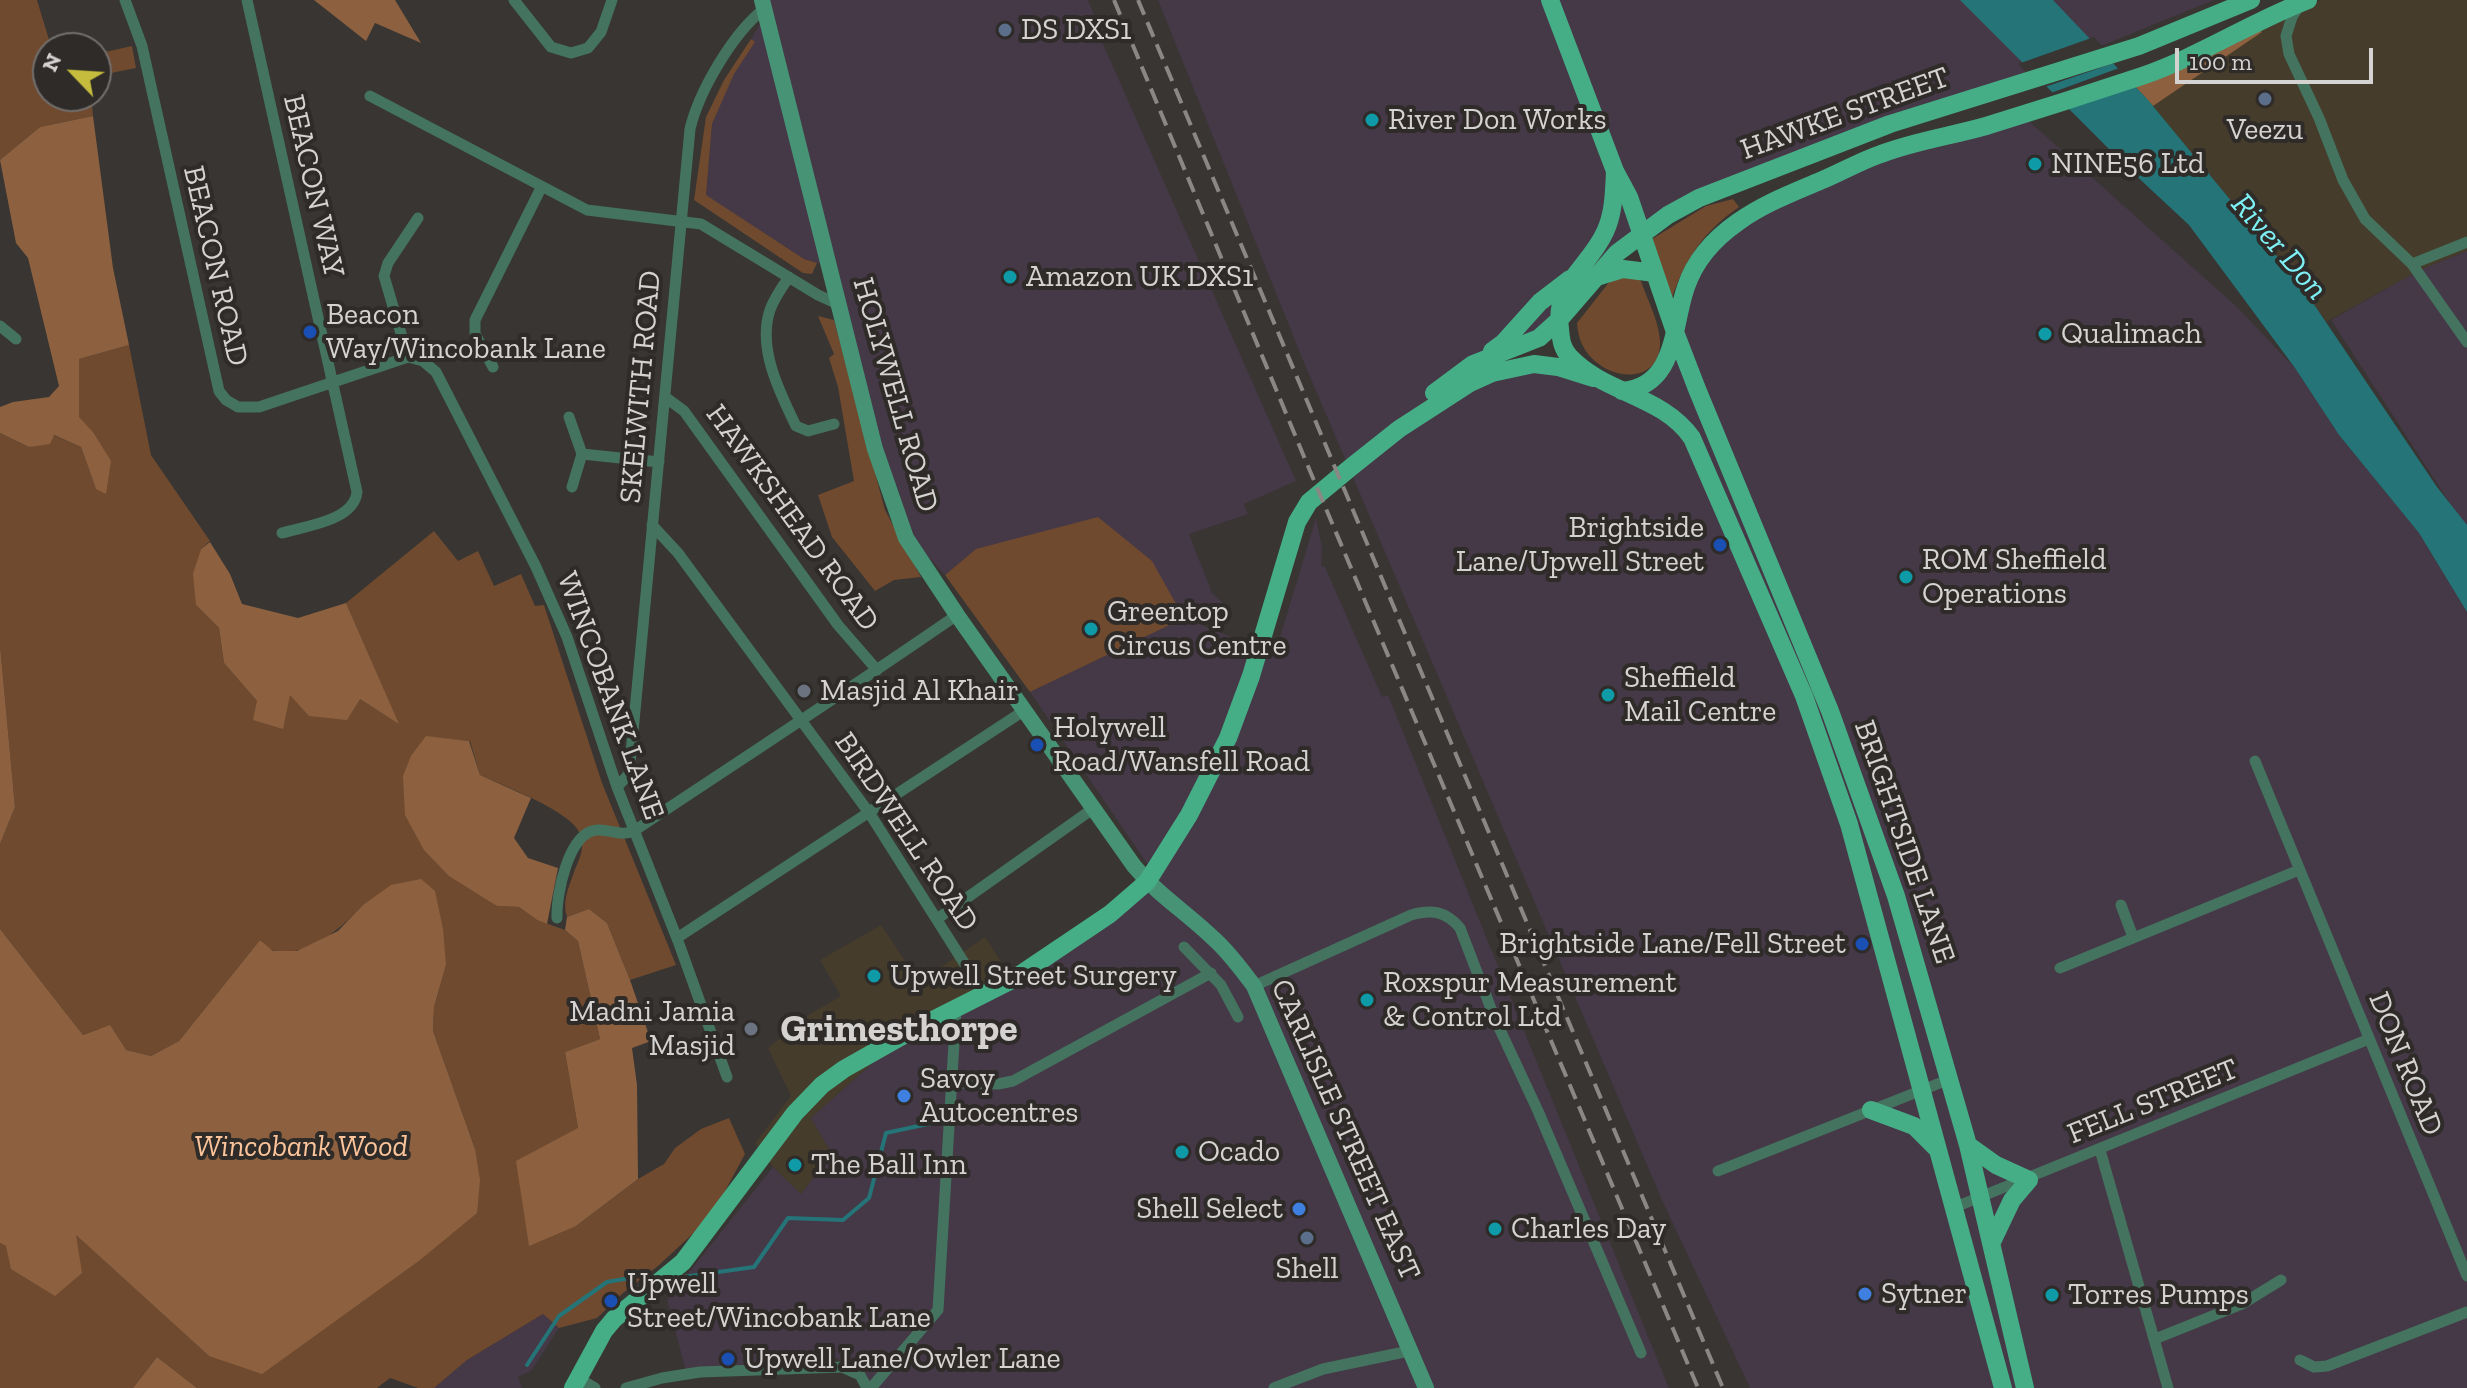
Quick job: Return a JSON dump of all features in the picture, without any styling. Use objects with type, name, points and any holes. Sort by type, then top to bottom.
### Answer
[{"type":"main road","points":[[575,1383],[604,1331],[614,1319],[683,1262],[795,1113],[822,1085],[903,1035],[1012,980],[1110,914],[1147,882],[1189,815],[1228,738],[1251,676],[1301,512],[1309,502],[1399,429],[1458,390],[1492,373],[1539,364],[1593,378],[1622,391],[1634,390],[1660,370],[1670,352],[1675,332],[1627,189],[1615,171],[1550,0]]},
{"type":"main road","name":"HAWKE STREET","points":[[1594,278],[1617,253],[1642,233],[1699,198],[1890,124],[2139,46],[2251,0]]},
{"type":"main road","name":"HAWKE STREET","points":[[1675,332],[1686,286],[1699,260],[1728,229],[1759,208],[1879,154],[2145,75],[2305,1]]},
{"type":"main road","name":"HOLYWELL ROAD","points":[[763,4],[875,449],[906,538],[957,615],[1147,882]]},
{"type":"main road","points":[[1399,429],[1435,392],[1503,343],[1540,302],[1572,277],[1592,255],[1607,229],[1615,171]]},
{"type":"main road","points":[[1473,364],[1539,338],[1559,320],[1594,278],[1623,269],[1655,273]]},
{"type":"main road","points":[[1572,277],[1562,294],[1559,320],[1565,351],[1593,378]]},
{"type":"main road","name":"BRIGHTSIDE LANE","points":[[1675,332],[1841,740],[1896,896],[1968,1145],[2025,1388]]},
{"type":"main road","name":"BRIGHTSIDE LANE","points":[[1622,391],[1664,410],[1686,429],[1697,447],[1804,696],[1849,824],[2003,1388]]},
{"type":"main road","name":"CARLISLE STREET EAST","points":[[1147,882],[1212,936],[1254,986],[1426,1388]]},
{"type":"main road","points":[[1871,1110],[1914,1126],[1940,1152]]},
{"type":"main road","points":[[1968,1145],[1996,1165],[2029,1180],[2008,1208],[1992,1242]]},
{"type":"street","name":"BEACON ROAD","points":[[125,0],[142,46],[219,391],[226,400],[245,409],[288,400],[408,357]]},
{"type":"street","name":"BEACON WAY","points":[[247,0],[357,492],[356,500],[346,512],[282,533]]},
{"type":"street","points":[[514,0],[551,47],[571,53],[588,48],[601,32],[612,0]]},
{"type":"street","points":[[2305,1],[2292,17],[2286,36],[2289,54],[2357,210],[2412,264],[2467,342]]},
{"type":"street","name":"SKELWITH ROAD","points":[[617,787],[629,774],[679,221],[693,114],[733,44],[763,4]]},
{"type":"street","points":[[370,96],[587,210],[701,224],[840,305]]},
{"type":"street","points":[[493,367],[475,334],[475,320],[541,188]]},
{"type":"street","points":[[408,357],[384,276],[388,263],[418,218]]},
{"type":"street","points":[[2412,264],[2467,242]]},
{"type":"street","points":[[789,277],[769,311],[767,351],[796,426],[808,431],[834,424]]},
{"type":"street","points":[[0,326],[16,339]]},
{"type":"street","name":"WINCOBANK LANE","points":[[408,357],[423,361],[436,372],[536,567],[567,637],[617,787],[677,938],[727,1077]]},
{"type":"street","name":"HAWKSHEAD ROAD","points":[[665,397],[684,411],[838,625],[877,670]]},
{"type":"street","points":[[569,417],[582,454],[572,487]]},
{"type":"street","points":[[582,454],[659,462]]},
{"type":"street","name":"BIRDWELL ROAD","points":[[652,525],[678,553],[870,814],[973,977]]},
{"type":"street","points":[[557,918],[560,882],[579,839],[598,830],[624,835],[634,831],[803,722],[957,615]]},
{"type":"street","points":[[677,938],[1025,710]]},
{"type":"street","name":"DON ROAD","points":[[2255,761],[2467,1276]]},
{"type":"street","points":[[937,919],[1094,808]]},
{"type":"street","points":[[2060,968],[2299,870]]},
{"type":"street","points":[[2121,905],[2133,937]]},
{"type":"street","points":[[1254,986],[1411,915],[1426,910],[1446,914],[1453,919],[1460,928],[1495,1019],[1538,1111],[1641,1353]]},
{"type":"street","points":[[1184,947],[1211,973],[1231,1000],[1238,1017]]},
{"type":"street","points":[[952,1083],[998,1084],[1013,1081],[1211,973]]},
{"type":"street","points":[[626,1388],[700,1372],[842,1367],[856,1372],[869,1388],[938,1310],[956,1010]]},
{"type":"street","name":"FELL STREET","points":[[1953,1208],[2029,1180],[2369,1039]]},
{"type":"street","points":[[1718,1171],[1950,1079]]},
{"type":"street","points":[[2100,1150],[2168,1388]]},
{"type":"street","points":[[2155,1339],[2242,1304],[2281,1280]]},
{"type":"street","points":[[2300,1360],[2314,1367],[2327,1366],[2467,1312]]},
{"type":"street","points":[[1274,1388],[1323,1369],[1409,1351]]},
{"type":"street","points":[[575,1383],[595,1388]]},
{"type":"shaded area","points":[[0,0],[37,0],[47,32],[32,32],[32,112],[93,112],[93,116],[40,127],[0,160]]},
{"type":"shaded area","points":[[756,0],[1088,0],[1098,24],[1096,28],[1296,481],[1244,504],[1248,514],[1189,534],[1212,593],[1223,603],[1203,626],[1275,654],[1316,518],[1322,548],[1321,566],[1325,567],[1382,697],[1388,695],[1669,1388],[867,1388],[837,1358],[686,1371],[667,1300],[773,1167],[801,1194],[832,1154],[811,1118],[876,1060],[1137,902],[1152,871],[1030,692],[1183,618],[976,549],[945,575],[913,540],[879,448],[838,269],[804,259],[706,196],[712,124],[733,74],[755,42],[751,39],[761,22]]},
{"type":"shaded area","points":[[1158,0],[2214,0],[1993,90],[1668,215],[1559,320],[1435,392],[1423,403],[1527,365],[1645,384],[1706,251],[1790,194],[2021,114],[2237,307],[2295,368],[2339,435],[2419,533],[2467,612],[2467,1388],[1750,1388],[1662,1200],[1305,365]]},
{"type":"shaded area","points":[[2321,0],[2467,0],[2467,251],[2420,270],[2326,322],[2303,288],[2148,100],[2152,78]]},
{"type":"shaded area","points":[[751,39],[755,42],[734,74],[712,124],[706,195],[804,259],[817,263],[812,274],[803,273],[694,200],[706,117],[724,80]]},
{"type":"shaded area","points":[[132,46],[136,68],[112,73],[112,50]]},
{"type":"shaded area","points":[[1733,199],[1739,207],[1716,225],[1698,246],[1672,298],[1652,239],[1706,206]]},
{"type":"shaded area","points":[[2467,251],[2466,528],[2331,320],[2420,270]]},
{"type":"shaded area","points":[[1635,275],[1641,281],[1652,310],[1660,341],[1657,358],[1648,369],[1635,374],[1620,374],[1605,368],[1591,357],[1581,342],[1577,323],[1614,276]]},
{"type":"shaded area","points":[[818,316],[834,320],[885,510],[921,577],[894,580],[875,591],[832,537],[818,495],[854,481],[838,387],[829,358],[834,354]]},
{"type":"shaded area","points":[[129,345],[151,455],[210,541],[201,549],[196,605],[219,628],[224,663],[257,701],[289,694],[360,699],[398,723],[346,603],[434,531],[458,561],[478,551],[494,586],[521,574],[535,606],[544,605],[602,783],[676,965],[630,980],[607,923],[589,909],[567,917],[566,896],[582,850],[582,839],[575,826],[551,808],[480,775],[470,741],[426,737],[496,906],[519,907],[537,920],[565,930],[578,941],[600,1039],[565,1052],[578,1128],[576,1226],[638,1179],[664,1164],[675,1148],[701,1129],[729,1118],[745,1154],[711,1217],[597,1318],[559,1328],[543,1314],[467,1360],[434,1388],[418,1388],[390,1378],[377,1388],[197,1388],[157,1357],[133,1388],[0,1388],[0,1243],[6,1246],[75,1234],[209,1356],[475,1149],[433,1031],[434,1007],[446,965],[363,905],[324,939],[300,950],[275,951],[260,940],[179,1041],[151,1056],[126,1050],[99,1029],[83,1035],[0,929],[0,844],[15,807],[0,645],[0,433],[29,447],[53,435],[81,447],[96,489],[93,432],[79,418],[79,359]]},
{"type":"shaded area","points":[[1098,517],[1152,561],[1184,618],[1030,692],[945,575],[976,549]]},
{"type":"shaded area","points":[[881,925],[919,982],[985,937],[1012,978],[876,1060],[811,1118],[832,1154],[801,1194],[773,1167],[755,1143],[791,1096],[768,1048],[810,1014],[841,996],[820,960]]},
{"type":"shaded area","points":[[543,1314],[559,1328],[531,1371],[518,1377],[522,1388],[434,1388],[467,1360]]},
{"type":"green space","points":[[314,0],[395,0],[421,43],[375,23],[366,41]]},
{"type":"green space","points":[[2260,30],[2262,32],[2153,106],[2134,85]]},
{"type":"green space","points":[[93,116],[113,268],[129,345],[79,359],[79,417],[93,432],[111,461],[106,494],[96,489],[81,447],[54,435],[50,444],[29,447],[0,433],[0,407],[49,397],[59,386],[28,258],[16,243],[0,160],[40,127]]},
{"type":"green space","points":[[210,542],[230,574],[242,604],[298,618],[346,603],[399,724],[360,699],[347,720],[309,716],[290,695],[283,729],[253,720],[257,701],[224,663],[219,628],[196,605],[193,574],[201,549]]},
{"type":"green space","points":[[0,645],[15,807],[0,844]]},
{"type":"green space","points":[[426,736],[469,741],[480,775],[531,798],[514,838],[528,858],[558,868],[547,924],[519,907],[497,906],[449,876],[424,850],[405,815],[403,776],[411,756]]},
{"type":"green space","name":"Wincobank Wood","points":[[421,879],[435,891],[443,929],[446,965],[434,1007],[433,1031],[475,1149],[480,1180],[477,1213],[420,1260],[262,1374],[209,1356],[76,1235],[82,1273],[55,1296],[11,1269],[6,1246],[0,1243],[0,929],[83,1035],[110,1025],[126,1050],[151,1056],[179,1041],[260,940],[273,951],[297,951],[338,931],[363,905],[391,885]]},
{"type":"green space","points":[[589,909],[607,923],[651,1041],[632,1048],[637,1085],[638,1179],[576,1226],[529,1246],[516,1161],[578,1128],[565,1052],[600,1039],[578,941],[565,930],[567,917]]},
{"type":"green space","points":[[157,1357],[197,1388],[133,1388]]},
{"type":"water","points":[[1960,0],[2053,0],[2148,100],[2303,288],[2437,487],[2467,525],[2467,612],[2419,533],[2339,435],[2295,368],[2189,225]]},
{"type":"pier","points":[[2094,37],[2117,62],[2042,88],[2018,64]]},
{"type":"pier","points":[[2122,67],[2138,84],[2065,110],[2048,94]]},
{"type":"waterway","points":[[683,1277],[754,1267],[788,1218],[843,1220],[869,1198],[886,1133],[937,1122]]},
{"type":"waterway","points":[[527,1365],[559,1316],[607,1282],[630,1278]]},
{"type":"railway","points":[[1114,0],[1698,1388]]},
{"type":"railway","points":[[1138,0],[1723,1388]]},
{"type":"place","name":"DS DXS1","points":[[1005,30]]},
{"type":"place","name":"Veezu","points":[[2265,99]]},
{"type":"place","name":"River Don Works","points":[[1372,120]]},
{"type":"place","name":"NINE56 Ltd","points":[[2035,164]]},
{"type":"place","name":"Amazon UK DXS1","points":[[1010,277]]},
{"type":"place","name":"Beacon Way/Wincobank Lane","points":[[310,332]]},
{"type":"place","name":"Qualimach","points":[[2045,334]]},
{"type":"place","name":"Brightside Lane/Upwell Street","points":[[1720,545]]},
{"type":"place","name":"ROM Sheffield Operations","points":[[1906,577]]},
{"type":"place","name":"Greentop Circus Centre","points":[[1091,629]]},
{"type":"place","name":"Masjid Al Khair","points":[[804,691]]},
{"type":"place","name":"Sheffield Mail Centre","points":[[1608,695]]},
{"type":"place","name":"Holywell Road/Wansfell Road","points":[[1037,745]]},
{"type":"place","name":"Brightside Lane/Fell Street","points":[[1862,944]]},
{"type":"place","name":"Upwell Street Surgery","points":[[874,976]]},
{"type":"place","name":"Roxspur Measurement & Control Ltd","points":[[1367,1000]]},
{"type":"place","name":"Madni Jamia Masjid","points":[[751,1029]]},
{"type":"place","name":"Savoy Autocentres","points":[[904,1096]]},
{"type":"place","name":"Ocado","points":[[1182,1152]]},
{"type":"place","name":"The Ball Inn","points":[[795,1165]]},
{"type":"place","name":"Shell Select","points":[[1299,1209]]},
{"type":"place","name":"Charles Day","points":[[1495,1229]]},
{"type":"place","name":"Shell","points":[[1307,1238]]},
{"type":"place","name":"Sytner","points":[[1865,1294]]},
{"type":"place","name":"Torres Pumps","points":[[2052,1295]]},
{"type":"place","name":"Upwell Street/Wincobank Lane","points":[[611,1301]]},
{"type":"place","name":"Upwell Lane/Owler Lane","points":[[728,1359]]},
{"type":"district","name":"Grimesthorpe","points":[[899,1030]]},
{"type":"water label","name":"River Don","points":[[2279,247]]}]
